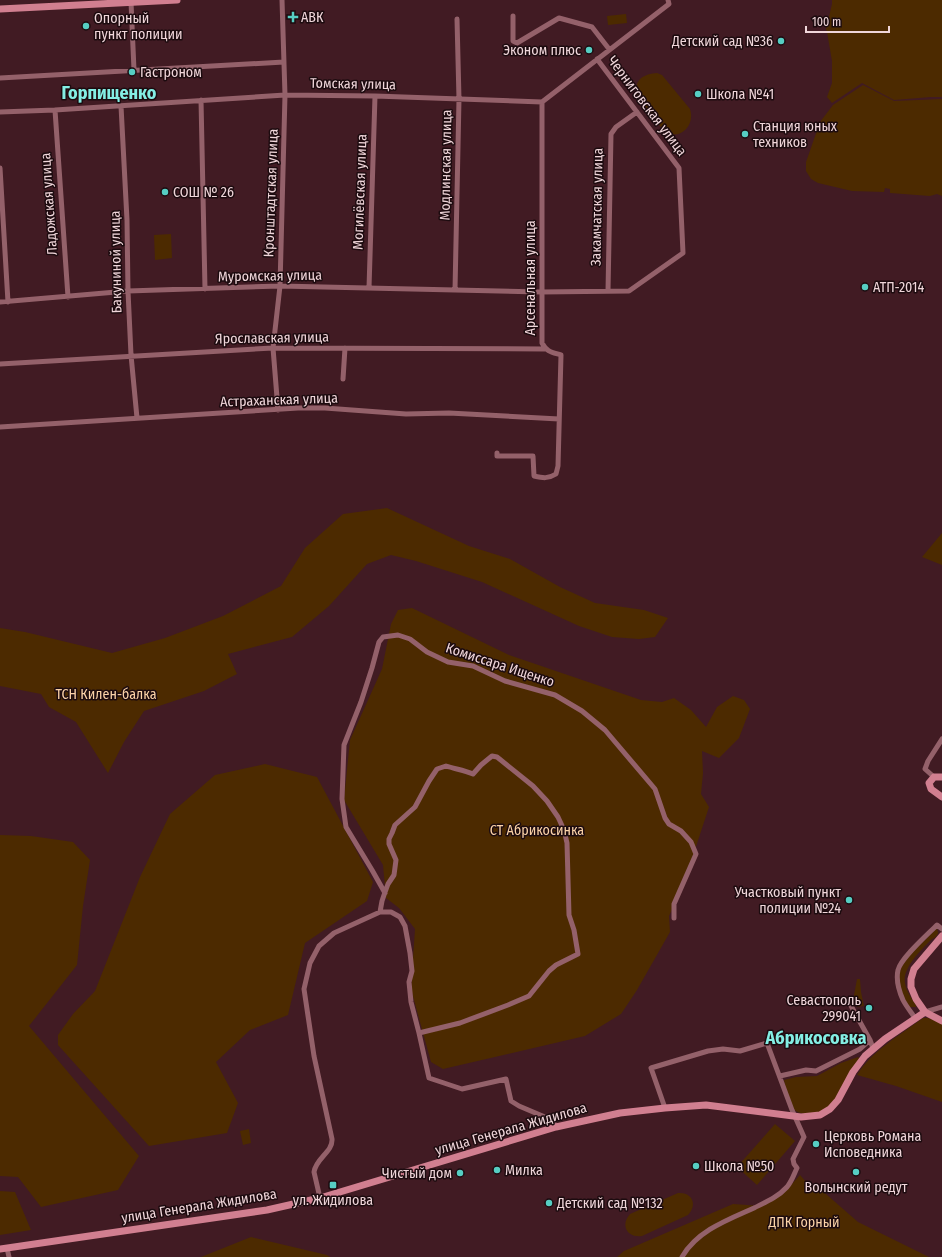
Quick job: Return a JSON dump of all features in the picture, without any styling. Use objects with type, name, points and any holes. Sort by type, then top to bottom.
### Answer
[{"type":"main road","points":[[0,9],[177,0]]},
{"type":"main road","points":[[942,777],[934,777],[929,783],[931,789],[942,797]]},
{"type":"main road","points":[[942,936],[914,969],[911,979],[913,993],[925,1012],[942,1021]]},
{"type":"main road","name":"улица Генерала Жидилова","points":[[4,1248],[267,1210],[320,1198],[556,1127],[620,1113],[706,1105],[796,1116],[820,1115],[830,1109],[838,1100],[853,1072],[865,1056],[925,1012]]},
{"type":"street","name":"Кронштадтская улица","points":[[278,410],[273,348],[280,286],[285,95],[282,0]]},
{"type":"street","points":[[542,102],[668,4],[668,0]]},
{"type":"street","points":[[131,2],[134,70]]},
{"type":"street","points":[[513,16],[513,41],[517,43],[559,18],[592,27],[609,49]]},
{"type":"street","name":"Модлинская улица","points":[[455,290],[459,99],[457,19]]},
{"type":"street","name":"Черниговская улица","points":[[541,292],[629,291],[683,253],[679,168],[597,58]]},
{"type":"street","points":[[0,78],[284,62]]},
{"type":"street","name":"Томская улица","points":[[0,112],[55,110],[285,95],[375,96],[542,102]]},
{"type":"street","name":"Могилёвская улица","points":[[369,288],[375,96]]},
{"type":"street","points":[[201,100],[205,289]]},
{"type":"street","name":"Арсенальная улица","points":[[497,453],[497,456],[533,456],[534,476],[550,478],[556,474],[558,466],[561,355],[545,349],[542,343],[542,102]]},
{"type":"street","name":"Бакуниной улица","points":[[121,106],[127,220],[131,355],[137,418]]},
{"type":"street","name":"Ладожская улица","points":[[55,110],[68,296]]},
{"type":"street","name":"Закамчатская улица","points":[[608,292],[611,134],[616,127],[637,112]]},
{"type":"street","points":[[0,168],[8,302]]},
{"type":"street","name":"Муромская улица","points":[[0,302],[128,291],[280,286],[541,292]]},
{"type":"street","name":"Ярославская улица","points":[[0,364],[131,355],[273,348],[545,349]]},
{"type":"street","points":[[343,379],[345,348]]},
{"type":"street","name":"Астраханская улица","points":[[0,427],[298,408],[325,408],[406,414],[449,413],[559,419]]},
{"type":"street","name":"Комиссара Ищенко","points":[[385,893],[346,827],[342,800],[344,745],[361,702],[379,642],[383,637],[398,635],[410,639],[427,652],[448,662],[473,666],[505,681],[555,695],[582,711],[605,730],[655,789],[665,818],[669,824],[682,831],[691,842],[696,854],[674,904],[674,918]]},
{"type":"street","points":[[934,777],[925,768],[942,739]]},
{"type":"street","points":[[380,912],[388,884],[394,875],[396,860],[389,844],[389,838],[396,825],[415,807],[437,769],[446,766],[456,770],[464,770],[473,774],[492,756],[497,757],[533,786],[547,801],[558,817],[564,830],[567,843],[570,915],[578,954],[556,965],[549,971],[529,996],[460,1023],[419,1033]]},
{"type":"street","points":[[320,1198],[314,1172],[319,1160],[332,1145],[332,1131],[314,1056],[304,989],[310,963],[319,946],[334,933],[380,912],[392,912],[400,917],[405,926],[412,971],[409,982],[411,1002],[429,1078],[462,1089],[506,1079],[511,1101],[552,1120],[556,1127]]},
{"type":"street","points":[[915,1018],[903,1002],[898,974],[899,968],[910,952],[936,925],[942,929]]},
{"type":"street","points":[[850,1004],[874,1048]]},
{"type":"street","points":[[925,1012],[942,1007]]},
{"type":"street","points":[[780,1076],[806,1070],[816,1071],[860,1049],[870,1040]]},
{"type":"street","points":[[665,1108],[651,1068],[708,1051],[723,1049],[740,1051],[768,1043],[804,1137],[793,1159],[797,1168],[788,1185],[779,1194],[707,1231],[693,1242],[682,1257]]},
{"type":"street","points":[[4,1248],[9,1257]]},
{"type":"green space","points":[[832,0],[942,0],[942,97],[894,100],[862,83],[832,103],[827,97],[832,83],[832,61],[826,29]]},
{"type":"green space","points":[[626,14],[627,23],[608,25],[607,16]]},
{"type":"green space","points":[[657,73],[662,75],[690,109],[691,115],[688,127],[680,134],[669,134],[663,130],[637,96],[636,86],[640,79],[643,76]]},
{"type":"green space","points":[[863,85],[894,101],[942,99],[942,196],[937,194],[930,196],[890,193],[890,189],[885,188],[884,192],[852,191],[818,183],[811,179],[806,171],[806,162],[820,122],[833,105]]},
{"type":"green space","points":[[171,234],[172,258],[155,260],[154,235]]},
{"type":"green space","name":"ТСН Килен-балка","points":[[387,508],[469,546],[510,559],[560,587],[595,603],[644,610],[668,618],[655,637],[639,639],[612,637],[579,626],[482,582],[416,561],[391,555],[367,564],[329,606],[292,637],[228,654],[237,674],[204,691],[144,711],[124,742],[108,773],[76,722],[49,707],[41,694],[0,686],[0,628],[25,632],[112,653],[165,638],[223,616],[281,586],[305,548],[343,514]]},
{"type":"green space","points":[[942,533],[942,565],[922,557]]},
{"type":"green space","name":"СТ Абрикосинка","points":[[412,608],[509,655],[641,700],[662,702],[674,698],[691,710],[706,727],[717,707],[733,696],[744,700],[750,709],[739,738],[719,758],[702,751],[703,773],[701,794],[709,807],[683,886],[669,916],[670,932],[637,990],[621,1014],[585,1036],[443,1069],[431,1062],[411,989],[415,929],[399,908],[386,898],[383,865],[344,800],[350,740],[382,669],[391,624],[398,610]]},
{"type":"green space","points":[[265,764],[317,777],[373,882],[367,901],[305,943],[288,1015],[250,1030],[216,1062],[238,1103],[227,1133],[149,1146],[58,1045],[58,1035],[73,1014],[95,991],[140,877],[170,814],[215,775]]},
{"type":"green space","points":[[0,835],[31,836],[73,842],[90,860],[83,906],[77,965],[29,1026],[139,1156],[118,1190],[41,1207],[18,1177],[0,1176]]},
{"type":"green space","points":[[936,929],[938,934],[918,953],[910,965],[905,977],[905,983],[909,995],[916,1005],[916,1007],[910,1007],[901,991],[899,982],[900,972],[910,956]]},
{"type":"green space","points":[[857,979],[860,979],[864,1006],[857,1007],[854,995]]},
{"type":"green space","points":[[923,1018],[928,1018],[942,1023],[942,1102],[896,1086],[857,1075],[863,1066],[879,1051]]},
{"type":"green space","points":[[858,1057],[860,1059],[828,1109],[819,1113],[802,1114],[793,1109],[789,1101],[784,1080],[796,1077],[817,1076],[841,1063]]},
{"type":"green space","points":[[775,1124],[795,1141],[757,1185],[737,1167]]},
{"type":"green space","points":[[249,1129],[251,1143],[243,1145],[240,1131]]},
{"type":"green space","name":"ДПК Горный","points":[[800,1175],[806,1182],[818,1187],[858,1222],[929,1257],[617,1257],[624,1251],[733,1204],[762,1206],[783,1194]]},
{"type":"green space","points":[[0,1191],[15,1192],[31,1230],[0,1235]]},
{"type":"green space","points":[[678,1193],[687,1194],[692,1200],[693,1207],[688,1215],[642,1236],[632,1235],[629,1233],[625,1226],[627,1218],[630,1214]]},
{"type":"green space","points":[[251,1237],[327,1255],[330,1257],[201,1257]]},
{"type":"place","name":"АВК","points":[[293,17]]},
{"type":"place","name":"Опорный пункт полиции","points":[[86,26]]},
{"type":"place","name":"Детский сад №36","points":[[781,41]]},
{"type":"place","name":"Эконом плюс","points":[[589,50]]},
{"type":"place","name":"Гастроном","points":[[132,72]]},
{"type":"place","name":"Школа №41","points":[[698,94]]},
{"type":"place","name":"Станция юных техников","points":[[745,134]]},
{"type":"place","name":"СОШ № 26","points":[[165,192]]},
{"type":"place","name":"АТП-2014","points":[[865,287]]},
{"type":"place","name":"Участковый пункт полиции №24","points":[[849,900]]},
{"type":"place","name":"Севастополь 299041","points":[[869,1008]]},
{"type":"place","name":"Церковь Романа Исповедника","points":[[816,1144]]},
{"type":"place","name":"Школа №50","points":[[696,1166]]},
{"type":"place","name":"Милка","points":[[497,1170]]},
{"type":"place","name":"Волынский редут","points":[[856,1172]]},
{"type":"place","name":"Чистый дом","points":[[460,1173]]},
{"type":"place","name":"ул. Жидилова","points":[[333,1185]]},
{"type":"place","name":"Детский сад №132","points":[[549,1203]]},
{"type":"district","name":"Горпищенко","points":[[109,93]]},
{"type":"district","name":"Абрикосовка","points":[[816,1038]]}]
